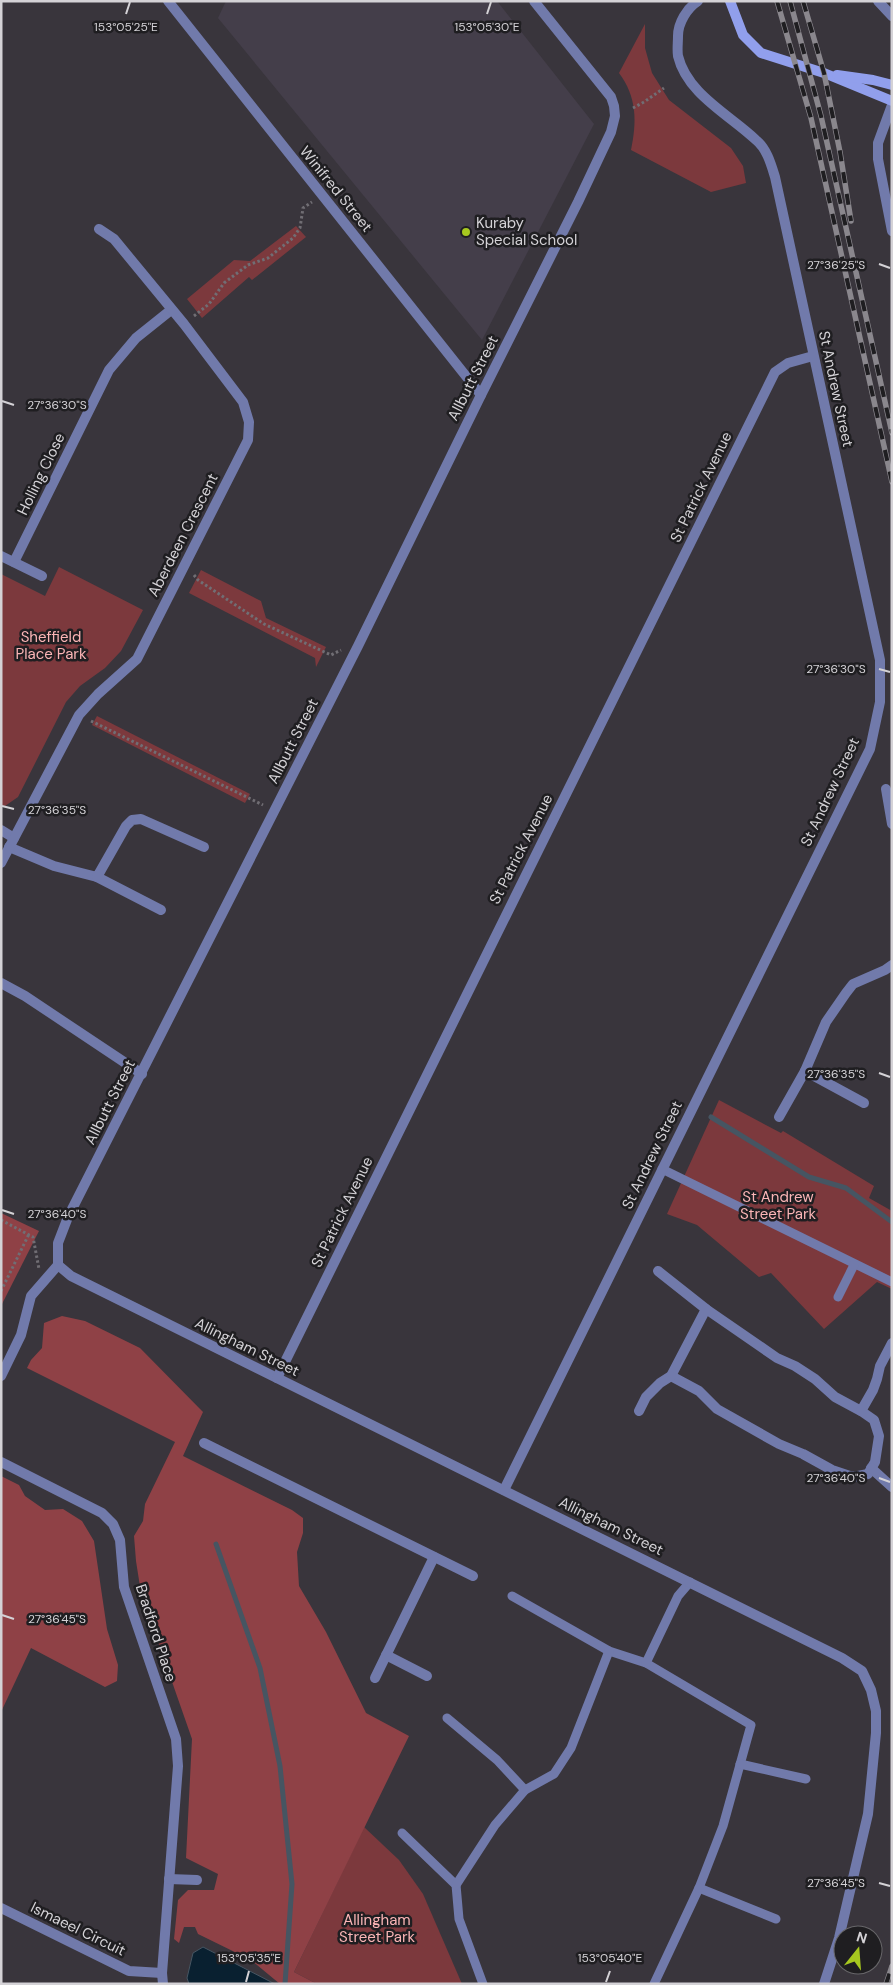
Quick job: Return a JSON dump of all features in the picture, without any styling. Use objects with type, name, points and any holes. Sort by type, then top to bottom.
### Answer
[{"type":"main road","points":[[730,1],[743,35],[761,53],[824,73],[892,103]]},
{"type":"main road","points":[[824,73],[873,80],[892,85]]},
{"type":"street","name":"Winifred Street","points":[[168,1],[481,395]]},
{"type":"street","name":"Allbutt Street","points":[[58,1265],[58,1243],[68,1217],[358,646],[611,132],[615,116],[611,97],[534,1]]},
{"type":"street","name":"St Andrew Street","points":[[504,1490],[870,749],[880,702],[880,660],[775,177],[767,154],[758,140],[708,100],[682,68],[678,54],[678,28],[688,11],[698,1]]},
{"type":"street","points":[[878,1],[892,16]]},
{"type":"street","points":[[892,103],[878,143],[878,159],[892,231]]},
{"type":"street","name":"Aberdeen Crescent","points":[[1,862],[79,715],[98,694],[137,659],[248,440],[249,422],[243,402],[184,324],[114,239],[99,229]]},
{"type":"street","name":"Holling Close","points":[[14,562],[109,370],[136,338],[171,310]]},
{"type":"street","name":"St Patrick Avenue","points":[[277,1378],[775,372],[788,363],[813,356]]},
{"type":"street","points":[[1,556],[42,576]]},
{"type":"street","points":[[886,789],[892,824]]},
{"type":"street","points":[[97,877],[126,826],[132,820],[141,819],[204,847]]},
{"type":"street","points":[[1,830],[14,838]]},
{"type":"street","points":[[9,847],[54,866],[97,877],[161,910]]},
{"type":"street","points":[[779,1116],[805,1071],[826,1022],[849,989],[853,984],[892,965]]},
{"type":"street","points":[[1,982],[142,1074]]},
{"type":"street","points":[[805,1071],[864,1104]]},
{"type":"street","points":[[1,1376],[21,1335],[31,1296],[58,1265]]},
{"type":"street","name":"Allingham Street","points":[[58,1265],[71,1276],[690,1582],[842,1658],[862,1671],[871,1690],[876,1710],[876,1734],[868,1814],[839,1938],[824,1984]]},
{"type":"street","points":[[658,1271],[706,1309],[776,1358],[795,1366],[815,1379],[835,1397],[862,1411],[874,1420],[879,1436],[875,1462],[868,1474],[853,1477],[832,1470],[803,1454],[779,1444],[717,1409],[699,1392],[671,1376]]},
{"type":"street","points":[[639,1411],[646,1397],[660,1383],[671,1376],[706,1309]]},
{"type":"street","points":[[862,1411],[873,1390],[880,1366],[892,1343]]},
{"type":"street","points":[[204,1443],[473,1576]]},
{"type":"street","name":"Bradford Place","points":[[1,1462],[102,1513],[113,1524],[120,1540],[124,1587],[176,1739],[178,1766],[162,1978]]},
{"type":"street","points":[[871,1468],[886,1484],[892,1487]]},
{"type":"street","points":[[375,1678],[434,1557]]},
{"type":"street","points":[[386,1655],[427,1676]]},
{"type":"street","points":[[170,1879],[197,1880]]},
{"type":"street","name":"Ismaeel Circuit","points":[[1,1908],[129,1971],[162,1978]]},
{"type":"lane","points":[[662,1169],[892,1282]]},
{"type":"lane","points":[[838,1297],[854,1265]]},
{"type":"lane","points":[[646,1663],[678,1596],[690,1582]]},
{"type":"lane","points":[[512,1596],[609,1651],[646,1663],[751,1725],[723,1826],[699,1888],[654,1984]]},
{"type":"lane","points":[[483,1984],[459,1920],[456,1885],[495,1825],[525,1790],[554,1774],[571,1748],[609,1651]]},
{"type":"lane","points":[[446,1718],[497,1760],[525,1790]]},
{"type":"lane","points":[[740,1764],[806,1779]]},
{"type":"lane","points":[[402,1833],[456,1885]]},
{"type":"lane","points":[[699,1888],[776,1919]]},
{"type":"path","points":[[633,108],[664,88]]},
{"type":"path","points":[[184,324],[209,304],[224,283],[248,265],[268,258],[293,238],[300,228],[303,208],[321,195]]},
{"type":"path","points":[[185,565],[198,580],[264,624],[331,655],[341,651],[347,642],[358,646]]},
{"type":"path","points":[[79,715],[274,811]]},
{"type":"path","points":[[1,1220],[33,1236],[41,1284]]},
{"type":"path","points":[[1,1290],[29,1234]]},
{"type":"shaded area","name":"Kuraby Special School","points":[[226,1],[497,1],[594,124],[482,340],[218,18]]},
{"type":"shaded area","points":[[1,1213],[39,1231],[1,1306]]},
{"type":"shaded area","points":[[62,1316],[85,1321],[140,1348],[203,1412],[183,1456],[292,1510],[303,1518],[303,1533],[297,1552],[299,1586],[326,1632],[366,1713],[409,1736],[294,1972],[317,1984],[280,1984],[251,1960],[198,1934],[195,1927],[184,1927],[179,1943],[174,1939],[178,1900],[188,1890],[214,1890],[218,1874],[186,1858],[192,1739],[141,1593],[136,1561],[134,1536],[143,1521],[145,1504],[175,1442],[27,1368],[31,1360],[42,1348],[44,1323]]},
{"type":"shaded area","points":[[1,1476],[19,1485],[25,1496],[45,1510],[63,1509],[82,1521],[94,1541],[107,1629],[118,1665],[117,1681],[105,1687],[31,1648],[1,1712]]},
{"type":"green space","points":[[645,24],[645,48],[652,73],[669,100],[731,148],[743,166],[746,183],[711,192],[631,150],[635,120],[634,110],[629,91],[619,73]]},
{"type":"green space","points":[[296,226],[306,237],[252,280],[249,277],[202,318],[187,299],[234,260],[250,261]]},
{"type":"green space","name":"Sheffield Place Park","points":[[59,567],[143,610],[121,651],[105,668],[80,686],[66,702],[18,797],[5,806],[1,805],[1,574],[45,596]]},
{"type":"green space","points":[[201,570],[261,601],[266,618],[326,647],[316,667],[315,658],[189,593]]},
{"type":"green space","points":[[97,716],[250,794],[245,803],[92,725]]},
{"type":"green space","name":"St Andrew Street Park","points":[[719,1100],[781,1133],[783,1131],[874,1186],[869,1198],[892,1211],[892,1289],[877,1282],[824,1329],[771,1273],[759,1277],[697,1225],[667,1214]]},
{"type":"green space","name":"Allingham Street Park","points":[[364,1827],[399,1860],[423,1894],[462,1984],[317,1984],[294,1972]]},
{"type":"water","points":[[203,1947],[275,1984],[189,1984],[187,1978],[193,1953]]},
{"type":"waterway","points":[[711,1117],[809,1177],[846,1188],[892,1222]]},
{"type":"waterway","points":[[216,1544],[260,1668],[280,1766],[292,1884],[285,1984]]},
{"type":"railway","points":[[777,1],[811,118],[892,482]]},
{"type":"railway","points":[[790,1],[821,116],[892,433]]},
{"type":"railway","points":[[803,1],[824,73],[840,152],[851,221]]},
{"type":"railway","points":[[886,1984],[892,1966]]},
{"type":"place","name":"Kuraby Special School","points":[[466,232]]}]
